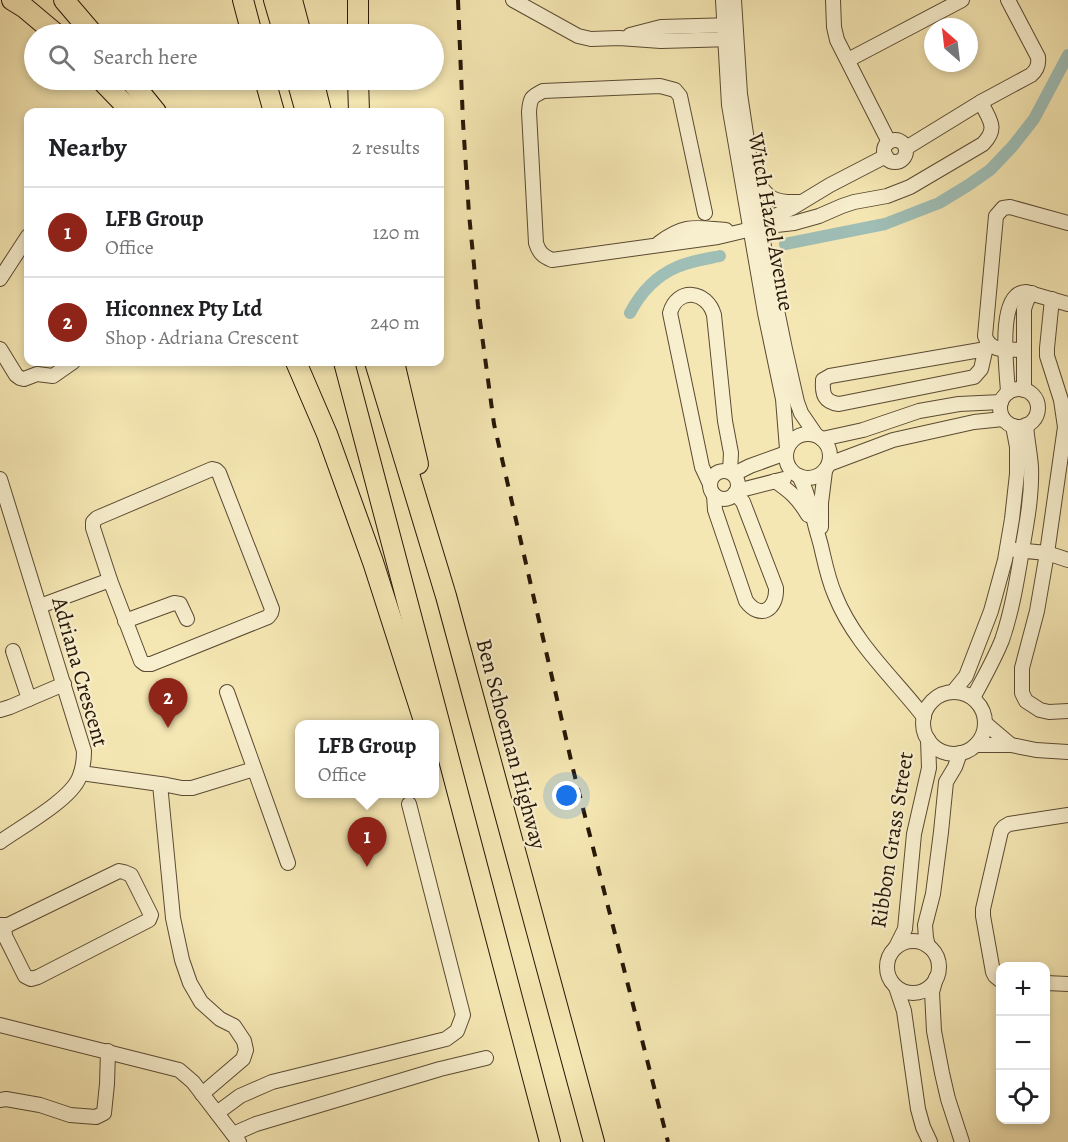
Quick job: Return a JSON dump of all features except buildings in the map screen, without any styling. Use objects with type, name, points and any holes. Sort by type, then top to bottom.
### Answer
[{"type":"highway","points":[[12,0],[44,24]]},
{"type":"highway","points":[[64,0],[84,24]]},
{"type":"highway","points":[[243,0],[249,24]]},
{"type":"highway","points":[[274,0],[281,24]]},
{"type":"highway","points":[[292,0],[298,24]]},
{"type":"highway","points":[[358,0],[358,24]]},
{"type":"highway","points":[[111,90],[128,108]]},
{"type":"highway","points":[[138,90],[153,108]]},
{"type":"highway","points":[[268,90],[273,108]]},
{"type":"highway","points":[[300,90],[305,108]]},
{"type":"highway","points":[[316,90],[320,108]]},
{"type":"highway","points":[[358,90],[359,108]]},
{"type":"highway","points":[[298,366],[327,434],[373,562],[424,720]]},
{"type":"highway","points":[[345,366],[438,720]]},
{"type":"highway","name":"Ben Schoeman Highway","points":[[378,366],[385,397],[446,596],[594,1142]]},
{"type":"highway","points":[[395,366],[446,596]]},
{"type":"highway","points":[[439,723],[550,1142]]},
{"type":"highway","points":[[439,767],[533,1081]]},
{"type":"street","points":[[513,0],[578,36],[591,39],[661,41],[730,32]]},
{"type":"street","name":"Witch Hazel Avenue","points":[[723,0],[740,94],[768,329],[783,399],[787,451]]},
{"type":"street","name":"Witch Hazel Avenue","points":[[734,0],[730,32],[729,105],[797,402],[801,413],[819,437]]},
{"type":"street","points":[[833,0],[837,40],[890,142]]},
{"type":"street","points":[[848,60],[962,0]]},
{"type":"street","points":[[906,148],[981,102],[1032,75],[1036,70],[1039,64],[1038,57],[1008,0]]},
{"type":"street","points":[[705,213],[680,96],[675,90],[660,86],[543,91],[533,96],[529,112],[536,243],[538,250],[552,260],[718,237],[755,226],[886,156]]},
{"type":"street","points":[[755,226],[794,223],[854,202],[887,196],[905,173],[983,144],[993,130],[981,102]]},
{"type":"street","points":[[897,140],[906,148],[905,173],[886,156],[885,148],[890,142],[897,140]]},
{"type":"street","points":[[750,167],[761,188],[772,199],[782,202],[806,200]]},
{"type":"street","points":[[806,200],[819,216]]},
{"type":"street","points":[[1024,350],[986,346],[830,376],[823,380],[822,390],[831,403],[839,404],[974,377],[981,369],[986,346],[985,332],[995,220],[998,213],[1003,208],[1010,207],[1068,224]]},
{"type":"street","points":[[0,279],[24,249]]},
{"type":"street","points":[[973,698],[1002,639],[1015,590],[1031,485],[1031,465],[1014,423],[1000,414],[1004,397],[1005,336],[1008,310],[1012,300],[1021,292],[1068,304]]},
{"type":"street","points":[[1024,390],[1024,309],[1032,293]]},
{"type":"street","points":[[787,451],[732,473],[720,471],[713,476],[712,490],[715,510],[746,601],[751,608],[759,611],[768,609],[774,604],[776,588],[743,502],[736,492],[738,482],[732,473],[714,315],[708,302],[701,297],[694,295],[678,299],[672,305],[670,314],[702,467],[712,490],[723,499],[736,492],[775,481],[798,476],[813,478],[827,467],[893,440],[975,422],[1031,422],[1035,417],[1037,405],[1032,395],[1018,389],[1004,397],[919,411],[863,430],[819,437]]},
{"type":"street","points":[[1052,299],[1047,356],[1061,400],[1065,427],[1037,611],[1022,668],[1022,693],[1026,701],[1040,710],[1068,711]]},
{"type":"street","points":[[0,349],[20,378],[37,374],[52,376],[67,366]]},
{"type":"street","points":[[1037,405],[1061,400]]},
{"type":"street","points":[[938,408],[942,428]]},
{"type":"street","points":[[953,692],[966,676],[992,611],[1007,549],[1017,474],[1014,423]]},
{"type":"street","points":[[821,547],[821,503],[830,450],[819,437],[809,434],[802,435],[790,443],[786,460],[807,493],[827,573],[835,597],[845,617],[869,653],[924,717]]},
{"type":"street","points":[[212,469],[219,474],[272,613],[268,617],[146,664],[141,661],[110,580],[93,522],[97,518],[212,469]]},
{"type":"street","name":"Adriana Crescent","points":[[0,479],[84,751],[84,765],[71,791],[0,842]]},
{"type":"street","points":[[775,481],[793,493],[801,502],[816,530]]},
{"type":"street","points":[[1007,549],[1047,553],[1068,560]]},
{"type":"street","points":[[40,606],[110,580]]},
{"type":"street","points":[[998,587],[1015,590]]},
{"type":"street","points":[[125,621],[174,603],[180,604],[187,619]]},
{"type":"street","points":[[983,632],[1002,639]]},
{"type":"street","points":[[13,651],[28,699]]},
{"type":"street","points":[[0,710],[64,684]]},
{"type":"street","points":[[902,689],[934,699]]},
{"type":"street","points":[[227,692],[288,863]]},
{"type":"street","points":[[953,692],[963,693],[973,698],[984,713],[985,723],[981,739],[969,750],[960,753],[942,751],[934,746],[928,739],[923,724],[929,704],[934,699],[953,692]]},
{"type":"street","points":[[985,723],[1011,745]]},
{"type":"street","name":"Ribbon Grass Street","points":[[928,739],[929,768],[914,834],[905,929],[890,954],[887,971],[896,987],[904,1011],[918,1109],[930,1142]]},
{"type":"street","points":[[976,745],[1011,745],[1036,750],[1068,752]]},
{"type":"street","name":"Ribbon Grass Street","points":[[928,946],[926,925],[933,894],[946,782],[960,753]]},
{"type":"street","points":[[81,773],[192,788],[254,769]]},
{"type":"street","points":[[160,784],[173,918],[182,960],[190,983],[201,1002],[220,1019],[234,1026],[244,1041],[246,1050],[243,1059],[202,1094]]},
{"type":"street","points":[[217,1113],[240,1096],[272,1082],[446,1039],[457,1031],[463,1015],[409,804]]},
{"type":"street","points":[[996,977],[993,972],[983,909],[999,835],[1009,824],[1068,815]]},
{"type":"street","points":[[910,868],[936,872]]},
{"type":"street","points":[[119,871],[131,875],[151,915],[149,920],[31,979],[25,976],[2,925],[8,925],[119,871]]},
{"type":"street","name":"Ribbon Grass Street","points":[[896,947],[912,941],[921,942],[928,946],[938,961],[932,992],[934,1031],[948,1099],[962,1142]]},
{"type":"street","points":[[896,987],[913,993],[922,991],[936,978]]},
{"type":"street","points":[[1050,982],[1068,984]]},
{"type":"street","points":[[0,1025],[178,1070],[194,1082],[236,1138],[256,1125],[441,1068],[486,1058]]},
{"type":"street","points":[[0,1034],[23,1031]]},
{"type":"street","points":[[0,1100],[40,1105],[70,1115],[96,1118],[104,1113],[108,1051]]},
{"type":"waterway","points":[[785,244],[885,224],[939,203],[967,186],[990,170],[1034,119],[1068,55]]},
{"type":"waterway","points":[[630,313],[644,292],[662,275],[687,263],[720,256]]},
{"type":"railway","points":[[458,0],[469,214],[478,306],[494,424],[573,769],[668,1142]]},
{"type":"place","name":"Hiconnex Pty Ltd","points":[[168,728]]},
{"type":"place","name":"LFB Group","points":[[367,867]]}]
